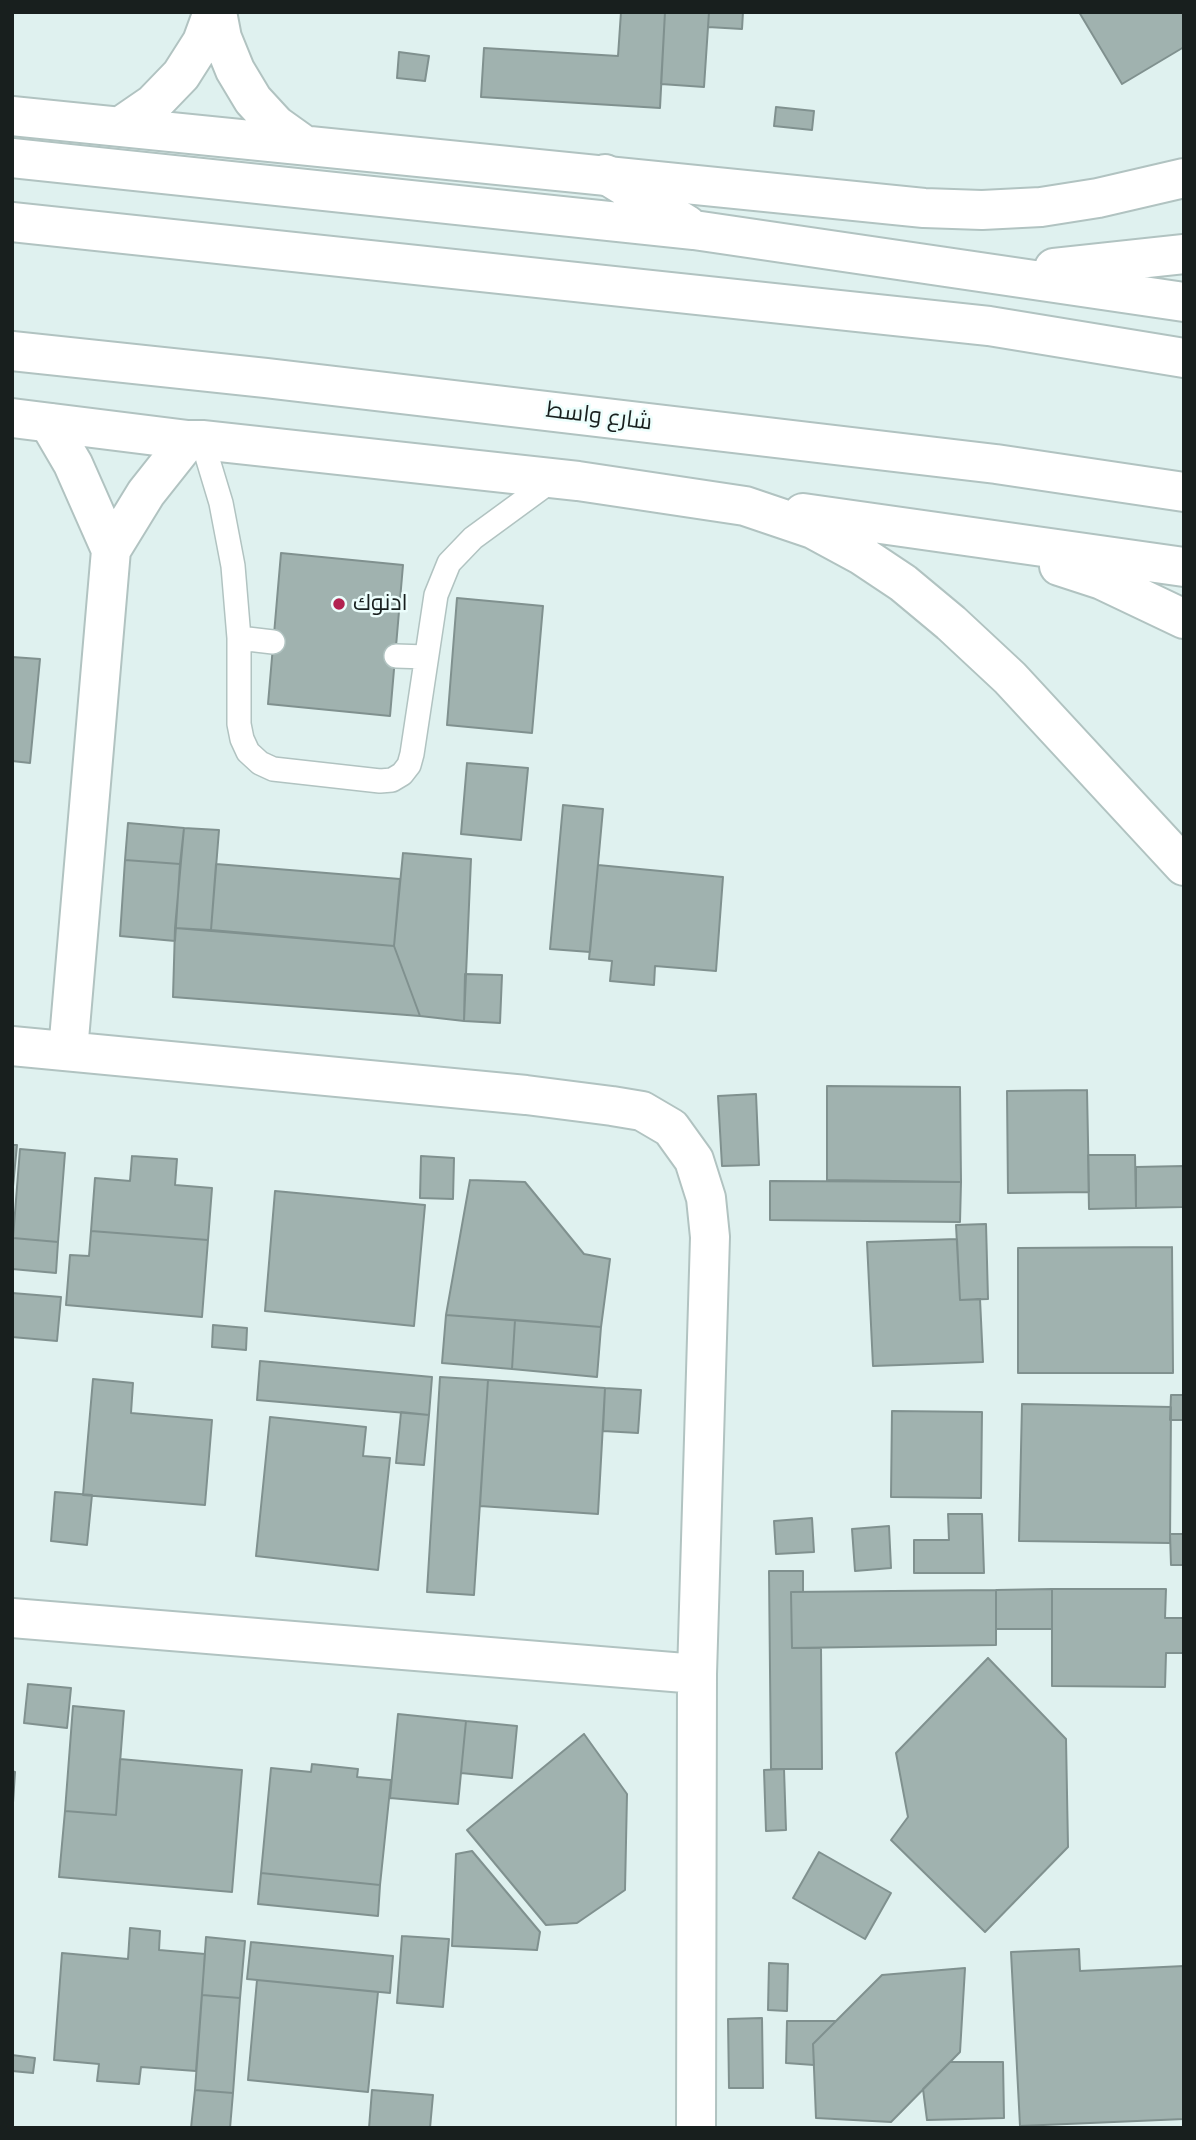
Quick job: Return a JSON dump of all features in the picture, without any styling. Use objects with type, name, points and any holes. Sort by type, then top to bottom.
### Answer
[{"type":"main road","points":[[121,126],[153,104],[181,75],[202,42],[215,12]]},
{"type":"main road","points":[[215,12],[235,70],[253,100],[276,124],[304,145]]},
{"type":"main road","points":[[12,116],[924,208],[982,210],[1041,207],[1098,198],[1184,178]]},
{"type":"main road","points":[[12,158],[694,230],[1184,302]]},
{"type":"main road","points":[[605,174],[694,230]]},
{"type":"main road","points":[[12,222],[989,326],[1184,358]]},
{"type":"main road","points":[[1005,274],[1184,254]]},
{"type":"main road","name":"شارع واسط","points":[[12,352],[266,378],[996,464],[1184,492]]},
{"type":"main road","points":[[31,421],[555,478],[1184,567]]},
{"type":"main road","points":[[31,421],[73,464],[111,550]]},
{"type":"main road","points":[[68,1051],[111,550],[146,493],[195,440]]},
{"type":"main road","points":[[745,506],[813,529],[861,555],[903,583],[1010,678],[1184,866]]},
{"type":"main road","points":[[968,535],[1102,580],[1184,619]]},
{"type":"main road","points":[[12,1046],[587,1102],[642,1111],[671,1128],[694,1160],[706,1198],[710,1237],[697,1674],[696,2128]]},
{"type":"main road","points":[[12,1618],[697,1674]]},
{"type":"lane","points":[[195,440],[228,534],[239,638],[240,724],[242,739],[248,752],[260,763],[273,769],[380,781],[402,774],[409,765],[436,595],[449,563],[473,538],[555,478]]},
{"type":"lane","points":[[239,638],[273,642]]},
{"type":"lane","points":[[396,656],[426,657]]},
{"type":"building","points":[[621,12],[665,12],[660,108],[481,97],[484,48],[618,56]]},
{"type":"building","points":[[665,12],[709,12],[704,87],[661,84]]},
{"type":"building","points":[[709,12],[743,12],[742,29],[708,27]]},
{"type":"building","points":[[1079,12],[1183,12],[1184,47],[1122,84]]},
{"type":"building","points":[[399,52],[429,56],[425,81],[397,78]]},
{"type":"building","points":[[776,107],[814,111],[812,130],[774,126]]},
{"type":"building","name":"ادنوك","points":[[281,553],[403,565],[390,716],[268,704]]},
{"type":"building","points":[[457,598],[543,606],[532,733],[447,725]]},
{"type":"building","points":[[12,657],[40,659],[30,763],[12,761]]},
{"type":"building","points":[[467,763],[528,768],[521,840],[461,834]]},
{"type":"building","points":[[563,805],[603,809],[590,952],[550,949]]},
{"type":"building","points":[[128,823],[184,828],[180,864],[125,860]]},
{"type":"building","points":[[184,828],[219,830],[211,930],[175,928]]},
{"type":"building","points":[[403,853],[471,859],[464,1021],[420,1016],[394,946]]},
{"type":"building","points":[[125,860],[180,864],[175,941],[120,936]]},
{"type":"building","points":[[216,864],[400,879],[394,946],[211,930]]},
{"type":"building","points":[[598,865],[723,877],[716,971],[655,966],[654,985],[610,981],[612,961],[589,959]]},
{"type":"building","points":[[175,928],[394,946],[420,1016],[173,997]]},
{"type":"building","points":[[465,974],[502,975],[500,1023],[464,1021]]},
{"type":"building","points":[[827,1086],[960,1087],[961,1182],[827,1180]]},
{"type":"building","points":[[1087,1090],[1089,1192],[1008,1193],[1007,1091]]},
{"type":"building","points":[[756,1094],[759,1165],[722,1166],[718,1096]]},
{"type":"building","points":[[12,1145],[17,1145],[12,1197]]},
{"type":"building","points":[[20,1149],[65,1153],[58,1242],[13,1238]]},
{"type":"building","points":[[1088,1155],[1135,1155],[1136,1208],[1089,1209]]},
{"type":"building","points":[[132,1156],[177,1159],[175,1185],[212,1188],[208,1240],[91,1231],[95,1178],[130,1181]]},
{"type":"building","points":[[421,1156],[454,1158],[453,1199],[420,1198]]},
{"type":"building","points":[[1184,1166],[1184,1207],[1136,1208],[1136,1167]]},
{"type":"building","points":[[470,1180],[525,1182],[584,1254],[610,1259],[601,1327],[446,1315]]},
{"type":"building","points":[[770,1181],[961,1182],[960,1222],[770,1220]]},
{"type":"building","points":[[275,1191],[425,1205],[414,1326],[265,1311]]},
{"type":"building","points":[[986,1224],[988,1299],[960,1300],[956,1225]]},
{"type":"building","points":[[91,1231],[208,1240],[202,1317],[66,1305],[70,1255],[89,1256]]},
{"type":"building","points":[[13,1238],[58,1242],[56,1273],[12,1269]]},
{"type":"building","points":[[957,1239],[960,1300],[980,1299],[983,1362],[873,1366],[867,1242]]},
{"type":"building","points":[[1172,1247],[1173,1373],[1018,1373],[1018,1248]]},
{"type":"building","points":[[12,1293],[61,1297],[57,1341],[12,1337]]},
{"type":"building","points":[[446,1315],[515,1320],[512,1369],[442,1363]]},
{"type":"building","points":[[515,1320],[601,1327],[597,1377],[512,1369]]},
{"type":"building","points":[[213,1325],[247,1328],[246,1350],[212,1347]]},
{"type":"building","points":[[260,1361],[432,1377],[429,1415],[257,1400]]},
{"type":"building","points":[[440,1377],[488,1380],[474,1595],[427,1592]]},
{"type":"building","points":[[93,1379],[133,1383],[131,1413],[212,1420],[205,1505],[83,1495]]},
{"type":"building","points":[[488,1380],[605,1388],[598,1514],[480,1506]]},
{"type":"building","points":[[605,1388],[641,1390],[638,1433],[603,1431]]},
{"type":"building","points":[[1171,1395],[1184,1395],[1184,1420],[1170,1420]]},
{"type":"building","points":[[1022,1404],[1171,1407],[1170,1543],[1019,1541]]},
{"type":"building","points":[[892,1411],[982,1412],[981,1498],[891,1497]]},
{"type":"building","points":[[401,1412],[429,1415],[424,1465],[396,1463]]},
{"type":"building","points":[[270,1417],[366,1427],[363,1456],[390,1458],[378,1570],[256,1556]]},
{"type":"building","points":[[55,1492],[92,1495],[87,1545],[51,1541]]},
{"type":"building","points":[[948,1514],[982,1514],[984,1573],[914,1573],[914,1540],[949,1540]]},
{"type":"building","points":[[812,1518],[814,1552],[776,1554],[774,1521]]},
{"type":"building","points":[[889,1526],[891,1568],[855,1571],[852,1529]]},
{"type":"building","points":[[1170,1534],[1184,1534],[1184,1565],[1171,1565]]},
{"type":"building","points":[[769,1571],[803,1571],[803,1592],[791,1592],[792,1648],[821,1648],[822,1769],[771,1769]]},
{"type":"building","points":[[1052,1589],[1166,1589],[1165,1618],[1184,1618],[1184,1653],[1166,1653],[1165,1687],[1052,1686]]},
{"type":"building","points":[[1052,1589],[1052,1629],[996,1629],[996,1590]]},
{"type":"building","points":[[996,1590],[996,1645],[792,1648],[791,1592]]},
{"type":"building","points":[[988,1658],[1066,1739],[1068,1847],[985,1932],[891,1840],[908,1817],[896,1753]]},
{"type":"building","points":[[28,1684],[71,1688],[67,1728],[24,1723]]},
{"type":"building","points":[[73,1706],[124,1711],[116,1815],[65,1811]]},
{"type":"building","points":[[398,1714],[466,1721],[458,1804],[390,1798]]},
{"type":"building","points":[[466,1721],[517,1726],[512,1778],[461,1773]]},
{"type":"building","points":[[584,1734],[627,1794],[625,1890],[577,1923],[546,1925],[467,1830]]},
{"type":"building","points":[[120,1759],[242,1770],[232,1892],[59,1877],[65,1811],[116,1815]]},
{"type":"building","points":[[312,1764],[358,1769],[357,1777],[391,1780],[380,1885],[261,1873],[271,1768],[311,1772]]},
{"type":"building","points":[[784,1769],[786,1830],[766,1831],[764,1770]]},
{"type":"building","points":[[12,1771],[15,1772],[12,1818]]},
{"type":"building","points":[[472,1851],[540,1932],[537,1950],[452,1946],[456,1854]]},
{"type":"building","points":[[819,1852],[891,1893],[865,1939],[793,1898]]},
{"type":"building","points":[[261,1873],[380,1885],[378,1916],[258,1904]]},
{"type":"building","points":[[130,1928],[160,1931],[159,1950],[205,1954],[196,2071],[141,2067],[139,2084],[97,2081],[99,2064],[54,2060],[62,1953],[128,1959]]},
{"type":"building","points":[[402,1936],[449,1939],[443,2007],[397,2003]]},
{"type":"building","points":[[206,1937],[245,1941],[240,1998],[202,1995]]},
{"type":"building","points":[[251,1942],[393,1956],[390,1993],[247,1979]]},
{"type":"building","points":[[1079,1949],[1080,1971],[1184,1966],[1184,2119],[1020,2126],[1011,1952]]},
{"type":"building","points":[[769,1963],[788,1964],[787,2011],[768,2010]]},
{"type":"building","points":[[965,1968],[960,2052],[891,2122],[816,2118],[813,2044],[882,1975]]},
{"type":"building","points":[[257,1980],[378,1992],[368,2092],[248,2080]]},
{"type":"building","points":[[202,1995],[240,1998],[233,2093],[195,2090]]},
{"type":"building","points":[[762,2018],[763,2088],[729,2088],[728,2019]]},
{"type":"building","points":[[787,2021],[836,2021],[813,2044],[814,2065],[786,2063]]},
{"type":"building","points":[[12,2055],[35,2058],[33,2073],[12,2071]]},
{"type":"building","points":[[950,2062],[1003,2062],[1004,2118],[927,2120],[923,2089]]},
{"type":"building","points":[[195,2090],[233,2093],[230,2128],[191,2128]]},
{"type":"building","points":[[372,2090],[433,2095],[430,2128],[369,2128]]},
{"type":"place","name":"ادنوك","points":[[339,604]]}]
